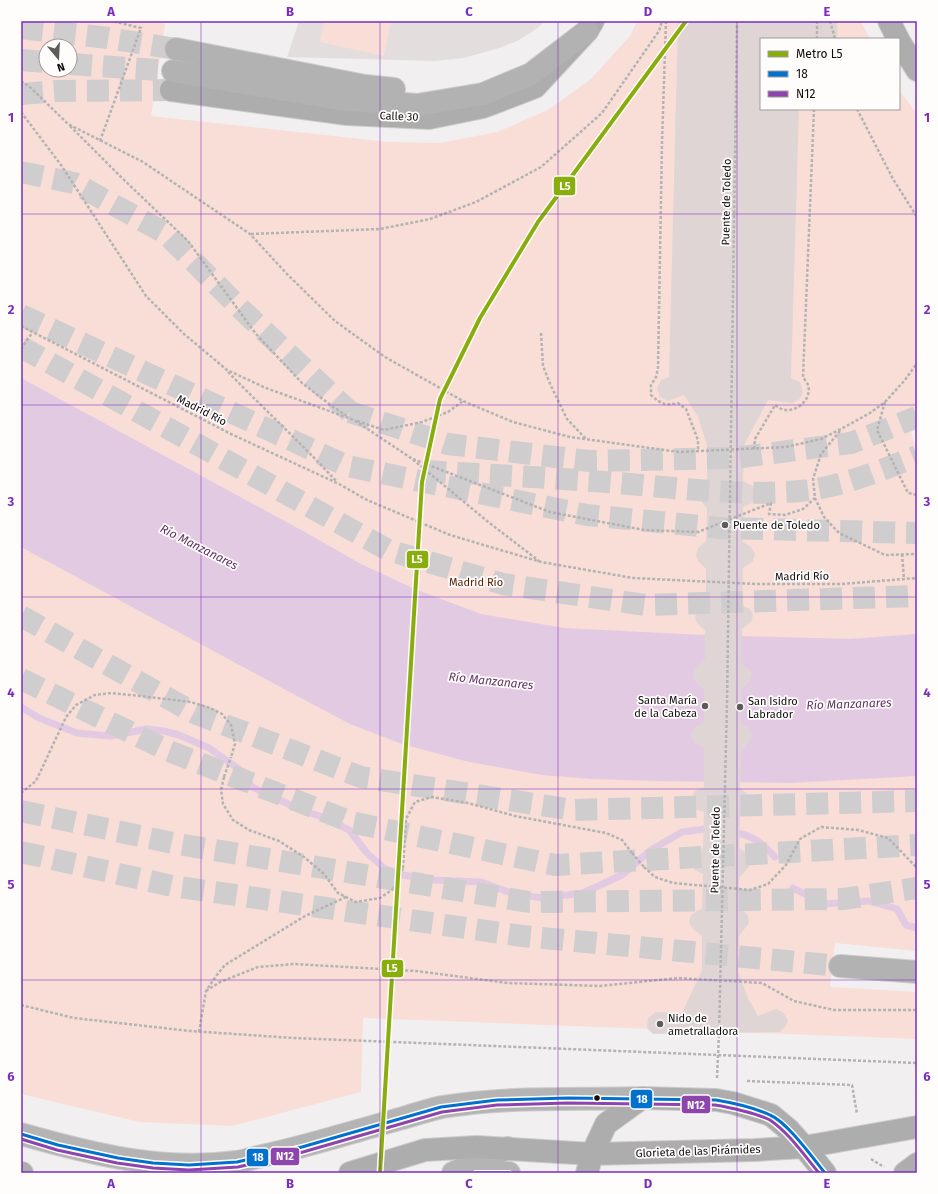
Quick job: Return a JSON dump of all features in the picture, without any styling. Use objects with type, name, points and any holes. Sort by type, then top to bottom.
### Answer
[{"type":"highway","points":[[176,49],[365,86],[418,92],[480,82],[590,26]]},
{"type":"highway","points":[[172,80],[340,99],[417,105],[483,94],[531,74],[590,26]]},
{"type":"highway","points":[[840,966],[917,972]]},
{"type":"main road","points":[[889,21],[897,38]]},
{"type":"main road","points":[[900,43],[917,70]]},
{"type":"main road","points":[[590,1164],[606,1124],[642,1098],[716,1100],[733,1103],[771,1115],[789,1130],[825,1173]]},
{"type":"main road","name":"Glorieta de las Pirámides","points":[[350,1173],[425,1150],[477,1147],[508,1148],[590,1164],[804,1147],[917,1127]]},
{"type":"main road","points":[[897,1172],[917,1164]]},
{"type":"street","points":[[21,1134],[58,1145],[118,1158],[153,1163],[189,1165],[237,1162],[302,1147],[441,1107],[497,1100],[642,1098]]},
{"type":"street","points":[[453,1173],[508,1148]]},
{"type":"street","points":[[476,1173],[509,1173]]},
{"type":"path","points":[[100,141],[141,28],[112,21]]},
{"type":"path","points":[[250,234],[380,229],[430,219],[476,202],[541,167],[602,114],[659,31],[662,21]]},
{"type":"path","points":[[666,21],[662,142],[658,368],[656,377],[651,385],[651,395],[660,403],[669,405],[678,403],[686,409],[698,440],[698,451]]},
{"type":"path","name":"Puente de Toledo","points":[[718,1056],[727,702],[737,21]]},
{"type":"path","points":[[817,21],[817,38]]},
{"type":"path","points":[[830,21],[835,38]]},
{"type":"path","points":[[21,81],[31,88],[188,241],[256,334],[302,383],[333,407],[411,458],[487,521],[541,562]]},
{"type":"path","points":[[754,449],[755,440],[775,405],[785,410],[795,410],[802,405],[808,396],[808,386],[803,377],[814,110]]},
{"type":"path","points":[[857,110],[892,180],[917,217]]},
{"type":"path","points":[[21,112],[61,165],[146,296],[184,334],[227,370],[266,412],[316,459],[339,484]]},
{"type":"path","points":[[68,124],[143,162],[250,234],[286,273],[335,321],[385,357],[463,401],[513,422],[570,437],[679,452],[786,447],[821,439],[870,413],[886,402],[917,363]]},
{"type":"path","name":"Madrid Río","points":[[21,326],[231,434],[339,484],[368,500],[450,535],[541,562],[633,578],[756,584],[842,584],[917,578]]},
{"type":"path","points":[[21,349],[32,333]]},
{"type":"path","points":[[541,333],[543,366],[551,386],[567,419],[586,439]]},
{"type":"path","points":[[227,370],[266,388],[384,430],[422,422],[448,412],[463,401]]},
{"type":"path","points":[[886,402],[877,430],[908,493],[917,495]]},
{"type":"path","points":[[841,429],[821,454],[813,478],[815,498],[824,517],[840,533],[885,556],[917,554]]},
{"type":"path","points":[[411,458],[550,512],[644,530],[698,532],[771,503],[769,514],[785,515],[803,509],[815,498]]},
{"type":"path","points":[[902,554],[904,579]]},
{"type":"path","points":[[21,793],[36,781],[66,716],[76,705],[95,695],[118,694],[191,702],[210,708],[222,714],[231,725],[235,744],[232,757],[224,777],[222,790],[223,804],[233,820],[249,830],[279,842],[304,857],[324,874],[338,893],[356,902],[380,898],[393,889],[403,868],[406,819],[415,802],[432,797],[468,803],[515,816],[606,833],[622,840],[644,867],[655,877],[673,883],[750,890],[768,884],[786,865],[800,838],[821,827],[858,830],[888,838],[917,868]]},
{"type":"path","points":[[199,1032],[206,991],[225,964],[305,916],[346,897]]},
{"type":"path","points":[[206,991],[220,982],[258,967],[294,964],[416,971],[508,983],[599,986],[678,978],[762,983],[794,1001],[834,1010],[917,1010]]},
{"type":"path","points":[[21,1004],[31,1008],[74,1018],[199,1032],[294,1038],[917,1063]]},
{"type":"path","points":[[741,1081],[852,1085],[857,1114]]},
{"type":"path","points":[[871,1159],[897,1172]]},
{"type":"shaded area","points":[[299,21],[546,21],[517,41],[499,48],[464,58],[435,61],[287,57]]},
{"type":"green space","name":"Madrid Río","points":[[21,21],[153,21],[165,24],[151,116],[388,142],[440,143],[497,132],[548,110],[591,79],[630,36],[637,21],[861,21],[870,38],[760,38],[760,110],[900,110],[900,91],[917,114],[917,429],[911,432],[917,453],[917,951],[835,943],[830,987],[917,992],[917,1039],[363,1018],[361,1092],[232,1126],[140,1122],[21,1094]]},
{"type":"green space","points":[[324,21],[391,21],[384,56],[320,42]]},
{"type":"water","name":"Río Manzanares","points":[[21,378],[361,564],[417,590],[481,614],[564,628],[702,635],[850,639],[917,634],[917,776],[790,783],[591,779],[542,775],[469,762],[402,744],[350,724],[21,547]]},
{"type":"building","name":"Puente de Toledo","points":[[678,21],[837,21],[837,38],[760,38],[760,110],[799,110],[791,378],[800,382],[803,392],[800,399],[792,403],[768,400],[744,445],[743,481],[753,486],[756,497],[752,503],[743,507],[743,542],[751,547],[755,554],[753,561],[743,568],[742,605],[750,609],[753,615],[751,622],[742,629],[741,663],[752,672],[750,681],[741,690],[741,723],[748,728],[751,734],[750,741],[741,751],[740,788],[751,797],[748,806],[740,816],[739,848],[747,853],[750,859],[749,867],[739,878],[739,905],[748,916],[749,923],[739,936],[738,971],[748,998],[758,1016],[776,1009],[783,1012],[788,1021],[780,1032],[653,1034],[647,1028],[648,1018],[656,1012],[682,1013],[702,970],[702,936],[692,928],[689,922],[691,915],[702,908],[703,874],[695,870],[690,858],[694,852],[703,848],[704,812],[695,809],[691,803],[691,800],[695,791],[704,787],[704,748],[696,744],[692,739],[691,734],[695,727],[704,723],[704,690],[695,681],[693,675],[695,669],[705,659],[705,631],[697,623],[695,617],[697,611],[706,602],[706,569],[698,561],[696,555],[698,548],[706,541],[707,508],[700,500],[698,494],[699,488],[707,480],[707,445],[698,417],[684,395],[668,401],[660,397],[657,388],[661,380],[669,377]]},
{"type":"waterway","points":[[21,707],[39,718],[77,733],[111,736],[147,729],[179,735],[209,748],[243,772],[252,787],[299,809],[325,818],[349,830],[367,853],[384,868],[397,874],[434,880],[481,882],[511,893],[542,898],[583,893],[622,875],[651,850],[682,832],[712,828]]},
{"type":"waterway","points":[[730,831],[750,837],[764,846],[775,857]]},
{"type":"waterway","points":[[793,888],[824,904],[869,901],[897,909],[906,925],[917,928]]},
{"type":"tunnel","points":[[21,28],[108,38],[176,49]]},
{"type":"tunnel","points":[[21,60],[38,61]]},
{"type":"tunnel","points":[[78,65],[173,71]]},
{"type":"tunnel","points":[[21,94],[58,91],[171,90]]},
{"type":"tunnel","points":[[21,172],[74,183],[165,233],[242,310],[350,412]]},
{"type":"tunnel","points":[[21,315],[347,466],[587,515],[721,528],[917,533]]},
{"type":"tunnel","points":[[21,347],[388,550],[503,584],[645,605],[917,596]]},
{"type":"tunnel","points":[[350,412],[448,444],[589,461],[734,458],[851,443],[917,417]]},
{"type":"tunnel","points":[[424,471],[578,480],[723,492],[770,493],[816,489],[842,483],[917,456]]},
{"type":"tunnel","points":[[21,616],[194,713],[361,777],[573,810],[917,801]]},
{"type":"tunnel","points":[[21,679],[169,751],[351,822],[555,865],[917,845]]},
{"type":"tunnel","points":[[21,811],[178,844],[529,902],[843,899],[917,888]]},
{"type":"tunnel","points":[[21,852],[172,886],[522,936],[840,966]]},
{"type":"metro line","name":"L5","points":[[380,1173],[422,482],[440,399],[480,318],[538,222],[686,21]]},
{"type":"transit line","name":"18","points":[[21,1134],[58,1145],[118,1158],[153,1163],[189,1165],[237,1162],[302,1147],[441,1107],[497,1100],[568,1098],[716,1100],[737,1104],[764,1112],[777,1119],[791,1132],[825,1173]]},
{"type":"transit line","name":"N12","points":[[21,1139],[57,1150],[117,1163],[153,1168],[189,1170],[238,1167],[303,1152],[442,1112],[497,1105],[568,1103],[715,1105],[751,1113],[770,1120],[790,1138],[819,1173]]},
{"type":"transit line","name":"18","points":[[476,1173],[509,1173]]},
{"type":"place","name":"Puente de Toledo","points":[[725,525]]},
{"type":"place","name":"Santa María de la Cabeza","points":[[705,706]]},
{"type":"place","name":"San Isidro Labrador","points":[[740,707]]},
{"type":"place","name":"Nido de ametralladora","points":[[660,1024]]}]
